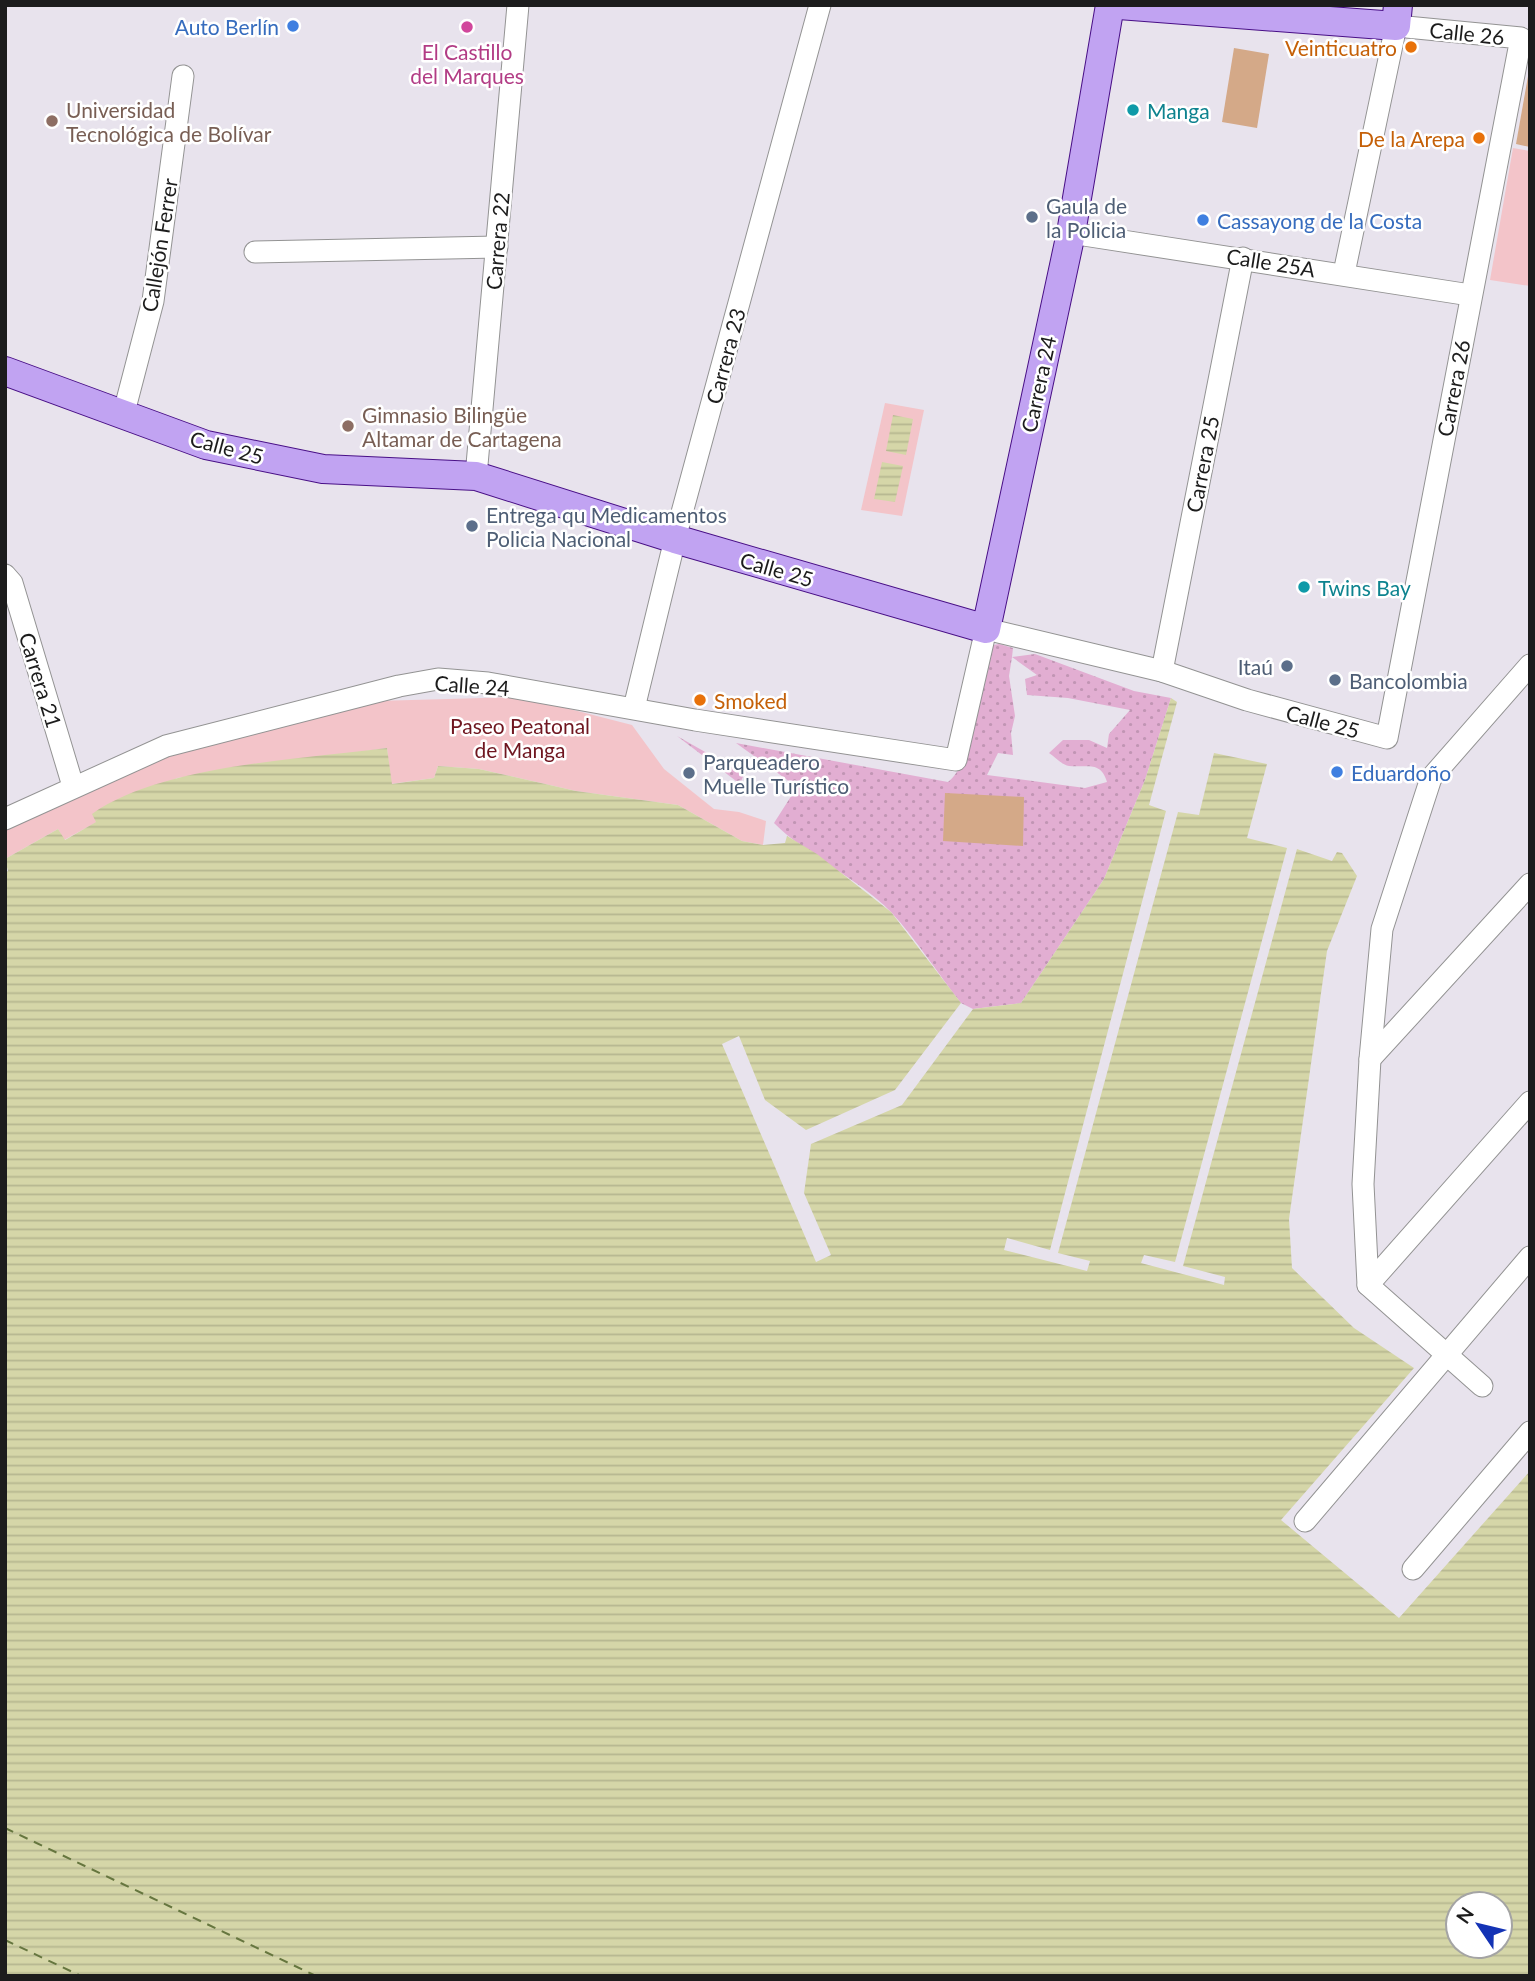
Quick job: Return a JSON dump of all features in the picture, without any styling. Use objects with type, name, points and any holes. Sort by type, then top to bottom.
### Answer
[{"type":"main road","name":"Carrera 24","points":[[986,629],[1071,233],[1110,5]]},
{"type":"main road","name":"Calle 26","points":[[1119,5],[1397,15]]},
{"type":"main road","name":"Calle 25","points":[[5,370],[124,412],[206,445],[323,469],[476,476],[675,539],[986,629]]},
{"type":"street","name":"Carrera 22","points":[[476,476],[518,5]]},
{"type":"street","name":"Carrera 23","points":[[634,708],[675,539],[820,5]]},
{"type":"street","points":[[1344,273],[1397,15]]},
{"type":"street","name":"Calle 26","points":[[1397,15],[1521,38]]},
{"type":"street","name":"Carrera 26","points":[[1387,738],[1521,38]]},
{"type":"street","name":"Callejón Ferrer","points":[[124,412],[153,301],[183,76]]},
{"type":"street","name":"Calle 25A","points":[[1071,233],[1344,273],[1470,295]]},
{"type":"street","points":[[255,252],[497,247]]},
{"type":"street","name":"Carrera 25","points":[[1162,671],[1243,258]]},
{"type":"street","name":"Carrera 21","points":[[6,575],[73,786]]},
{"type":"street","name":"Calle 25","points":[[986,629],[1162,671],[1247,700],[1387,738]]},
{"type":"street","name":"Carrera 24","points":[[956,760],[986,629]]},
{"type":"street","points":[[1482,1386],[1368,1285],[1363,1184],[1370,1059],[1382,929],[1431,778],[1530,665]]},
{"type":"street","name":"Calle 24","points":[[5,819],[166,746],[438,679],[488,684],[956,760]]},
{"type":"street","points":[[1370,1059],[1530,884]]},
{"type":"street","points":[[1368,1285],[1530,1102]]},
{"type":"street","points":[[1305,1521],[1530,1256]]},
{"type":"street","points":[[1413,1569],[1530,1432]]},
{"type":"shaded area","points":[[1234,48],[1269,54],[1257,128],[1222,122]]},
{"type":"shaded area","points":[[1530,65],[1530,147],[1516,144]]},
{"type":"shaded area","points":[[893,415],[913,419],[906,455],[886,451]]},
{"type":"shaded area","points":[[882,462],[903,466],[895,502],[874,499]]},
{"type":"shaded area","points":[[999,644],[1013,648],[1012,657],[1035,654],[1134,691],[1171,698],[1145,780],[1104,879],[1021,1003],[973,1009],[961,1003],[891,912],[863,888],[774,823],[797,787],[736,743],[948,782],[957,772],[971,739],[988,646]],"holes":[[[1012,657],[1037,675],[1025,679],[1027,695],[1068,698],[1130,710],[1109,734],[1107,748],[1089,740],[1063,740],[1049,753],[1066,765],[1097,768],[1107,782],[1085,788],[987,775],[998,753],[1013,755],[1011,733],[1015,716],[1009,676]]]},
{"type":"shaded area","points":[[1171,698],[1177,702],[1149,805],[1166,811],[1050,1250],[1007,1238],[1004,1250],[1087,1271],[1090,1261],[1058,1253],[1178,812],[1199,815],[1214,753],[1267,764],[1247,838],[1287,848],[1175,1262],[1144,1255],[1141,1263],[1224,1285],[1225,1277],[1183,1266],[1297,849],[1332,861],[1337,852],[1342,853],[1357,876],[1327,951],[1289,1219],[1292,1268],[1354,1328],[1414,1368],[1281,1520],[1399,1618],[1530,1471],[1530,1976],[5,1976],[5,873],[8,871],[5,859],[58,829],[65,840],[96,822],[92,814],[121,798],[155,785],[234,767],[387,748],[392,784],[434,778],[438,766],[479,769],[576,791],[678,805],[742,841],[763,845],[785,843],[787,836],[817,854],[891,912],[961,1003],[895,1090],[806,1130],[765,1100],[739,1036],[722,1044],[816,1262],[831,1255],[804,1193],[811,1144],[902,1105],[973,1009],[1021,1003],[1104,879],[1145,780]]},
{"type":"shaded area","points":[[677,736],[744,774],[740,784]]},
{"type":"shaded area","points":[[945,793],[1024,797],[1023,846],[943,841]]},
{"type":"green space","points":[[1513,148],[1530,151],[1530,286],[1490,280]]},
{"type":"green space","points":[[885,403],[924,410],[902,516],[861,510]]},
{"type":"green space","name":"Paseo Peatonal de Manga","points":[[523,697],[632,725],[664,769],[714,809],[739,812],[766,821],[763,845],[742,841],[678,805],[576,791],[479,769],[438,766],[434,778],[391,784],[387,748],[177,778],[64,840],[58,829],[5,859],[5,831],[64,798],[220,734],[376,701]]},
{"type":"ferry route","points":[[5,1828],[316,1976]]},
{"type":"ferry route","points":[[5,1940],[81,1976]]},
{"type":"place","name":"Auto Berlín","points":[[293,26]]},
{"type":"place","name":"El Castillo del Marques","points":[[467,27]]},
{"type":"place","name":"Veinticuatro","points":[[1411,47]]},
{"type":"place","name":"Manga","points":[[1133,110]]},
{"type":"place","name":"Universidad Tecnológica de Bolívar","points":[[52,121]]},
{"type":"place","name":"De la Arepa","points":[[1479,138]]},
{"type":"place","name":"Gaula de la Policia","points":[[1032,217]]},
{"type":"place","name":"Cassayong de la Costa","points":[[1203,220]]},
{"type":"place","name":"Gimnasio Bilingüe Altamar de Cartagena","points":[[348,426]]},
{"type":"place","name":"Entrega qu Medicamentos Policia Nacional","points":[[472,526]]},
{"type":"place","name":"Twins Bay","points":[[1304,587]]},
{"type":"place","name":"Itaú","points":[[1287,666]]},
{"type":"place","name":"Bancolombia","points":[[1335,680]]},
{"type":"place","name":"Smoked","points":[[700,700]]},
{"type":"place","name":"Eduardoño","points":[[1337,772]]},
{"type":"place","name":"Parqueadero Muelle Turístico","points":[[689,773]]}]
